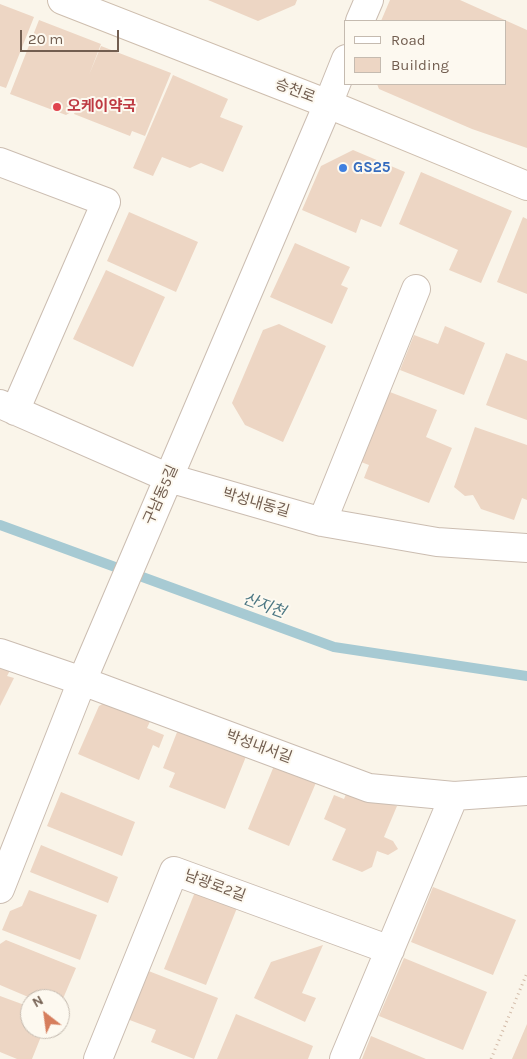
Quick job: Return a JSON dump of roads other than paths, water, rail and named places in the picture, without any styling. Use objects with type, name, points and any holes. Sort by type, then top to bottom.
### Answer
[{"type":"street","name":"승천로","points":[[62,0],[328,104],[527,186]]},
{"type":"street","points":[[360,20],[369,0]]},
{"type":"street","name":"구남동5길","points":[[0,889],[82,681],[344,63]]},
{"type":"street","points":[[0,162],[106,202],[7,408]]},
{"type":"street","points":[[322,522],[416,289]]},
{"type":"street","name":"박성내동길","points":[[7,408],[169,478],[322,522],[437,542],[527,548]]},
{"type":"street","name":"박성내서길","points":[[0,653],[82,681],[369,788],[454,796],[527,791]]},
{"type":"street","points":[[344,1059],[454,796]]},
{"type":"street","name":"남광로2길","points":[[98,1059],[174,871],[390,950]]},
{"type":"waterway","name":"산지천","points":[[0,525],[334,647],[527,676]]},
{"type":"place","name":"오케이약국","points":[[57,107]]},
{"type":"place","name":"GS25","points":[[343,168]]}]
